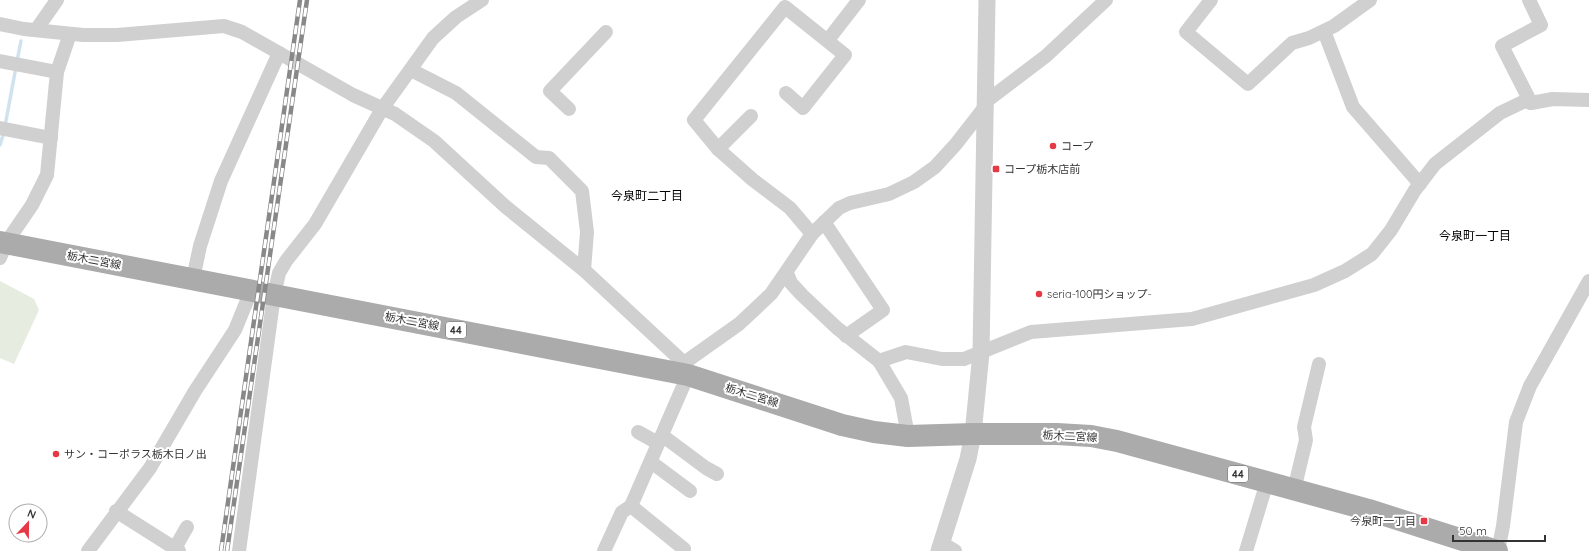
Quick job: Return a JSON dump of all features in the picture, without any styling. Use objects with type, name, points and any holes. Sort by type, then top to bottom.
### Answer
[{"type":"main road","name":"栃木二宮線","points":[[2,248],[193,280],[686,369],[842,425],[874,432],[908,436],[973,434],[1091,436],[1139,446],[1369,510],[1497,551]]},
{"type":"street","points":[[36,30],[57,0]]},
{"type":"street","points":[[239,551],[274,295],[280,273],[286,261],[315,224],[382,108],[433,38],[456,17],[482,0]]},
{"type":"street","points":[[828,40],[859,0]]},
{"type":"street","points":[[945,548],[973,434],[981,353],[987,0]]},
{"type":"street","points":[[604,551],[622,512],[631,506],[651,462],[686,369],[739,324],[771,294],[787,273],[796,256],[812,234],[838,208],[850,202],[889,194],[914,182],[934,167],[956,144],[984,106],[1046,56],[1106,0]]},
{"type":"street","points":[[1211,0],[1186,32],[1248,84],[1292,43],[1309,38],[1334,26],[1370,0]]},
{"type":"street","points":[[1529,0],[1541,25],[1502,46],[1531,103]]},
{"type":"street","points":[[786,93],[802,108],[844,55],[828,40],[785,7],[694,120],[718,149],[753,180],[790,208],[812,234]]},
{"type":"street","points":[[0,24],[70,34],[117,35],[224,26],[242,32],[395,114],[434,141],[506,207],[584,270],[686,369]]},
{"type":"street","points":[[1324,31],[1354,107],[1420,184]]},
{"type":"street","points":[[569,109],[550,90],[606,32]]},
{"type":"street","points":[[2,248],[32,205],[48,175],[57,72],[70,34]]},
{"type":"street","points":[[193,280],[200,246],[221,181],[279,53]]},
{"type":"street","points":[[0,61],[57,72]]},
{"type":"street","points":[[411,70],[456,93],[536,157],[549,158],[582,191],[587,232],[584,270]]},
{"type":"street","points":[[879,361],[906,352],[950,360],[964,358],[981,353],[1031,332],[1192,319],[1314,285],[1345,271],[1372,254],[1391,230],[1420,184],[1435,164],[1500,113],[1525,101],[1531,103],[1553,99],[1589,100]]},
{"type":"street","points":[[718,149],[751,116]]},
{"type":"street","points":[[0,128],[51,138]]},
{"type":"street","points":[[824,222],[883,310],[846,336]]},
{"type":"street","points":[[787,273],[791,283],[802,295],[846,336],[879,361],[901,398],[908,436]]},
{"type":"street","points":[[1497,551],[1503,526],[1516,422],[1530,386],[1589,281]]},
{"type":"street","points":[[88,551],[116,511],[150,468],[195,391],[236,330],[251,291]]},
{"type":"street","points":[[1294,490],[1306,440],[1304,427],[1319,364]]},
{"type":"street","points":[[638,432],[660,439],[717,474]]},
{"type":"street","points":[[651,462],[690,491]]},
{"type":"street","points":[[1246,551],[1267,482]]},
{"type":"street","points":[[631,506],[684,549],[682,551]]},
{"type":"street","points":[[116,511],[177,550],[187,527]]},
{"type":"shaded area","points":[[0,281],[34,299],[39,310],[14,364],[0,358]]},
{"type":"waterway","points":[[17,61],[21,41]]},
{"type":"waterway","points":[[5,126],[16,67]]},
{"type":"waterway","points":[[0,145],[4,132]]},
{"type":"railway","points":[[221,551],[300,0]]},
{"type":"railway","points":[[227,551],[307,0]]},
{"type":"place","name":"コープ","points":[[1053,146]]},
{"type":"place","name":"コープ栃木店前","points":[[996,169]]},
{"type":"place","name":"seria-100円ショップ-","points":[[1039,294]]},
{"type":"place","name":"サン・コーポラス栃木日ノ出","points":[[56,454]]},
{"type":"place","name":"今泉町一丁目","points":[[1424,521]]},
{"type":"district","name":"今泉町二丁目","points":[[647,195]]},
{"type":"district","name":"今泉町一丁目","points":[[1475,235]]}]
